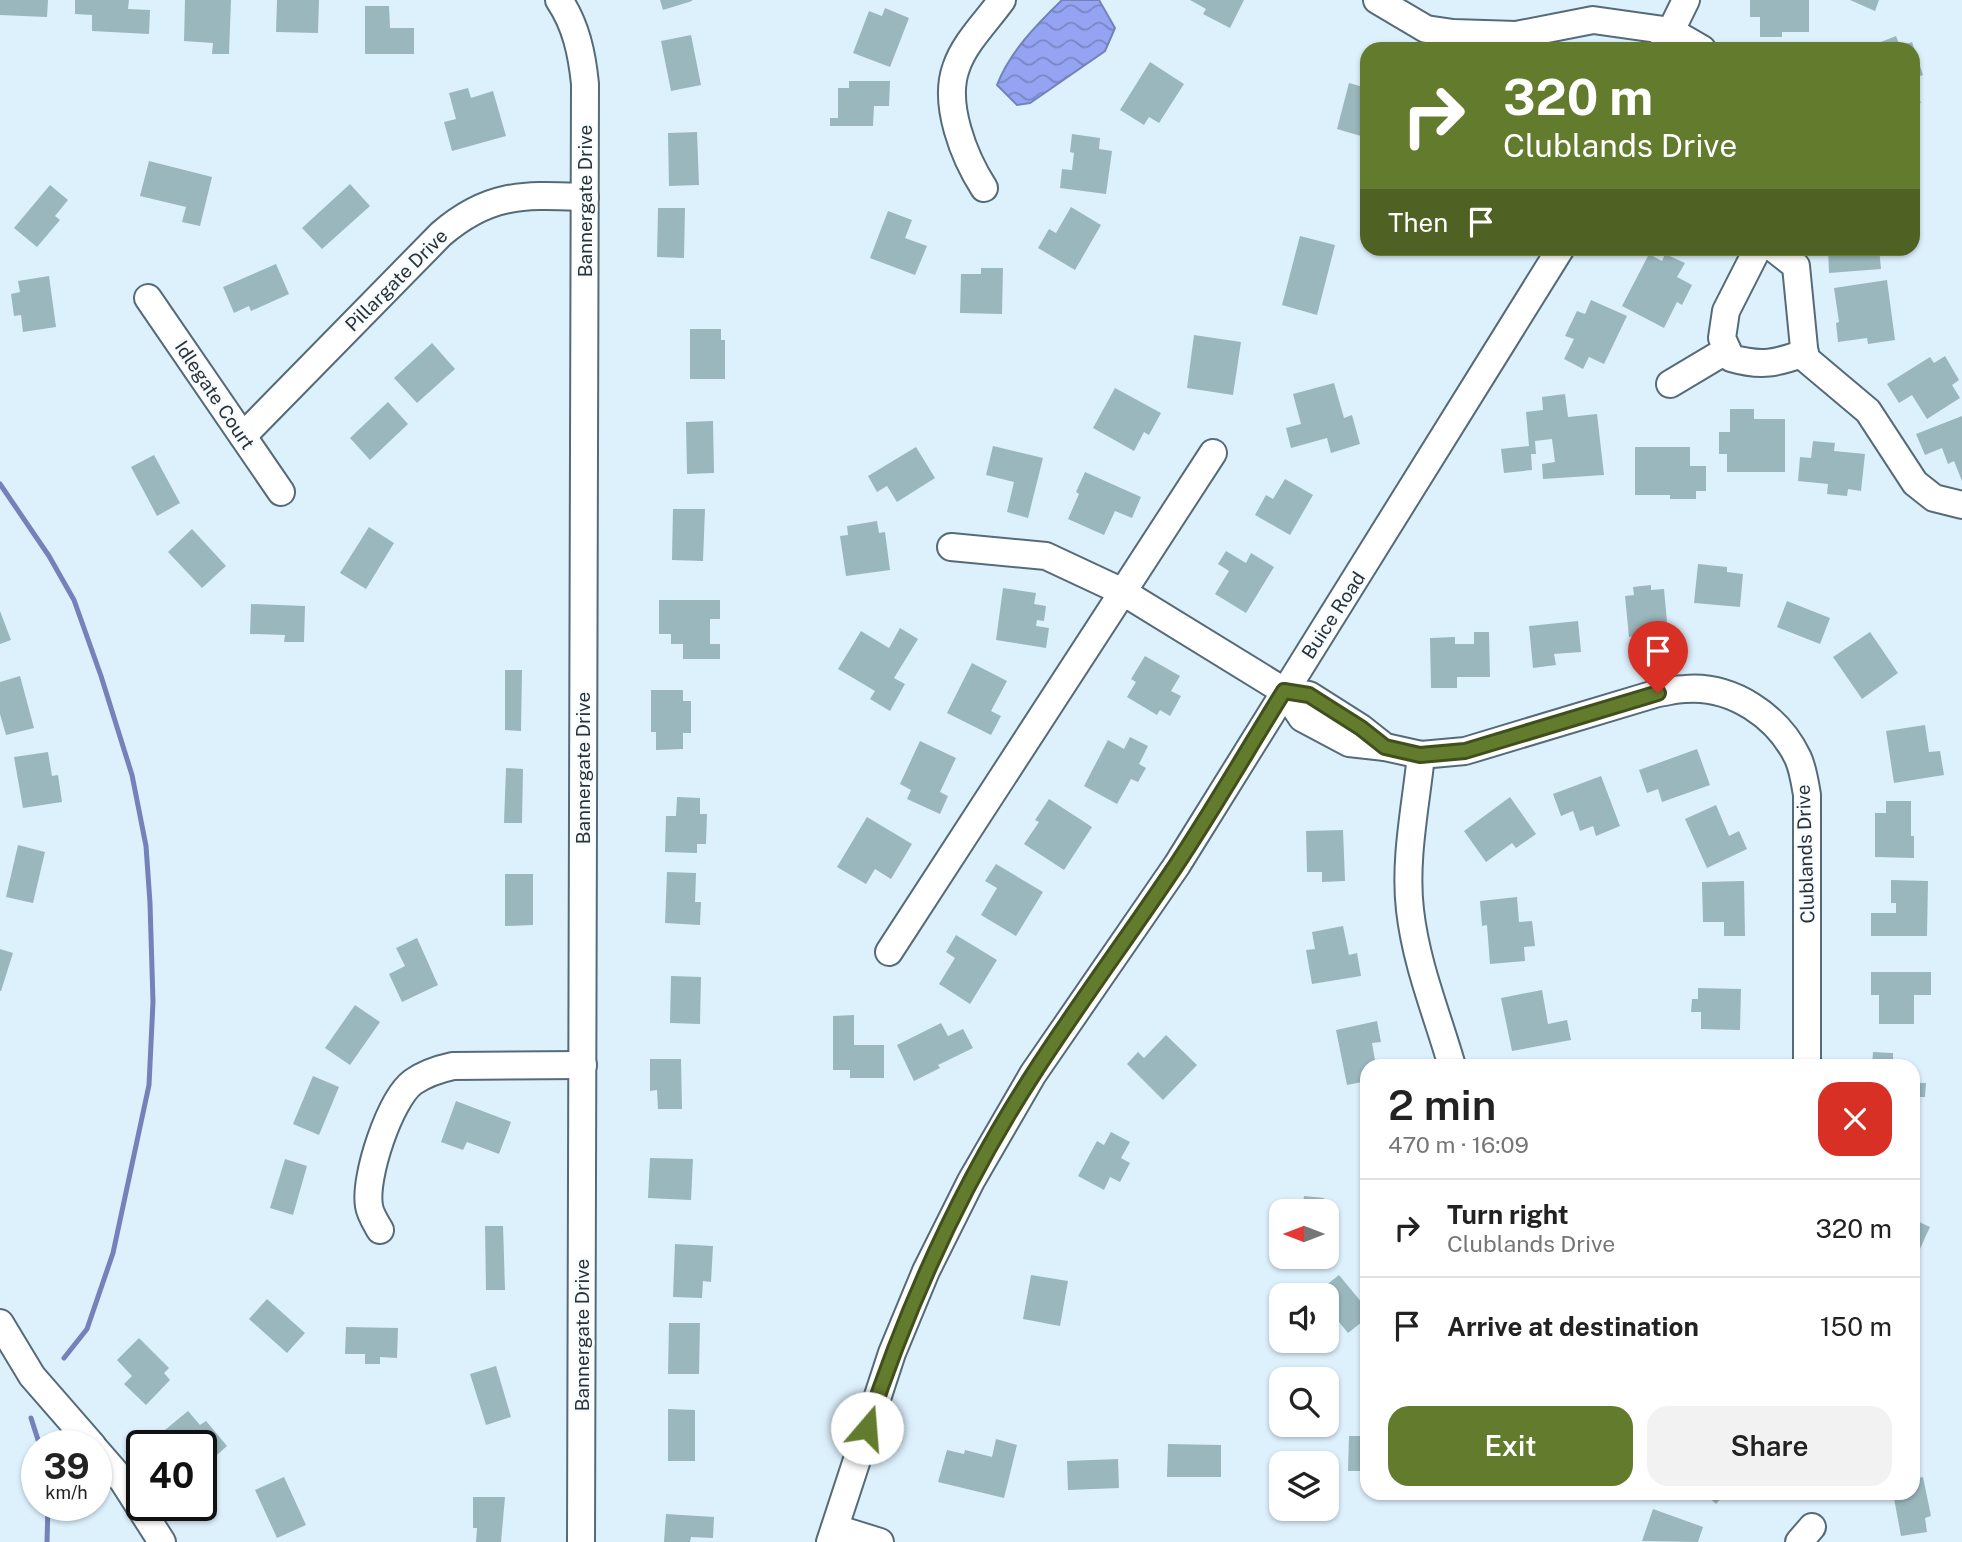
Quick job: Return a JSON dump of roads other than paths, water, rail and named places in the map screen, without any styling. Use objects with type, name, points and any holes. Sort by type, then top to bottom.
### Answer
[{"type":"street","name":"Bannergate Drive","points":[[559,0],[568,14],[583,56],[585,84],[581,1542]]},
{"type":"street","points":[[984,188],[963,146],[952,100],[952,82],[963,52],[1002,0]]},
{"type":"street","points":[[1377,0],[1426,29],[1453,33],[1516,35],[1593,20],[1666,40],[1686,0]]},
{"type":"street","name":"Pillargate Drive","points":[[243,436],[441,234],[458,220],[486,205],[512,197],[585,197]]},
{"type":"street","name":"Buice Road","points":[[833,1535],[892,1353],[926,1271],[971,1181],[1033,1074],[1177,865],[1556,256]]},
{"type":"street","points":[[1754,256],[1726,311],[1722,338],[1731,358],[1750,364],[1773,364],[1805,353]]},
{"type":"street","points":[[1783,256],[1796,266],[1805,358],[1868,411],[1914,483],[1934,498],[1962,505]]},
{"type":"street","name":"Idlegate Court","points":[[148,298],[281,492]]},
{"type":"street","points":[[1670,384],[1727,350]]},
{"type":"street","points":[[889,952],[1213,453]]},
{"type":"street","name":"Clublands Drive","points":[[951,547],[1046,556],[1123,592],[1284,691],[1309,695],[1361,728],[1385,747],[1420,755],[1465,751],[1658,693],[1686,689],[1710,690],[1737,698],[1762,712],[1782,732],[1799,760],[1807,795],[1807,1059]]},
{"type":"street","points":[[1420,755],[1409,868],[1410,910],[1423,977],[1450,1059]]},
{"type":"street","points":[[380,1230],[369,1208],[369,1183],[390,1111],[412,1082],[434,1070],[453,1066],[583,1065]]},
{"type":"street","points":[[0,1322],[32,1377],[79,1430]]},
{"type":"street","points":[[112,1468],[123,1480],[162,1542]]},
{"type":"street","points":[[833,1535],[880,1542]]},
{"type":"water","points":[[1062,0],[1099,0],[1115,28],[1105,51],[1030,103],[1017,105],[997,85],[1002,73],[1033,29]]},
{"type":"waterway","points":[[0,484],[49,556],[74,600],[132,775],[146,846],[153,1002],[149,1085],[113,1253],[87,1329],[64,1358]]},
{"type":"waterway","points":[[31,1418],[35,1430]]},
{"type":"waterway","points":[[47,1542],[48,1521]]}]
